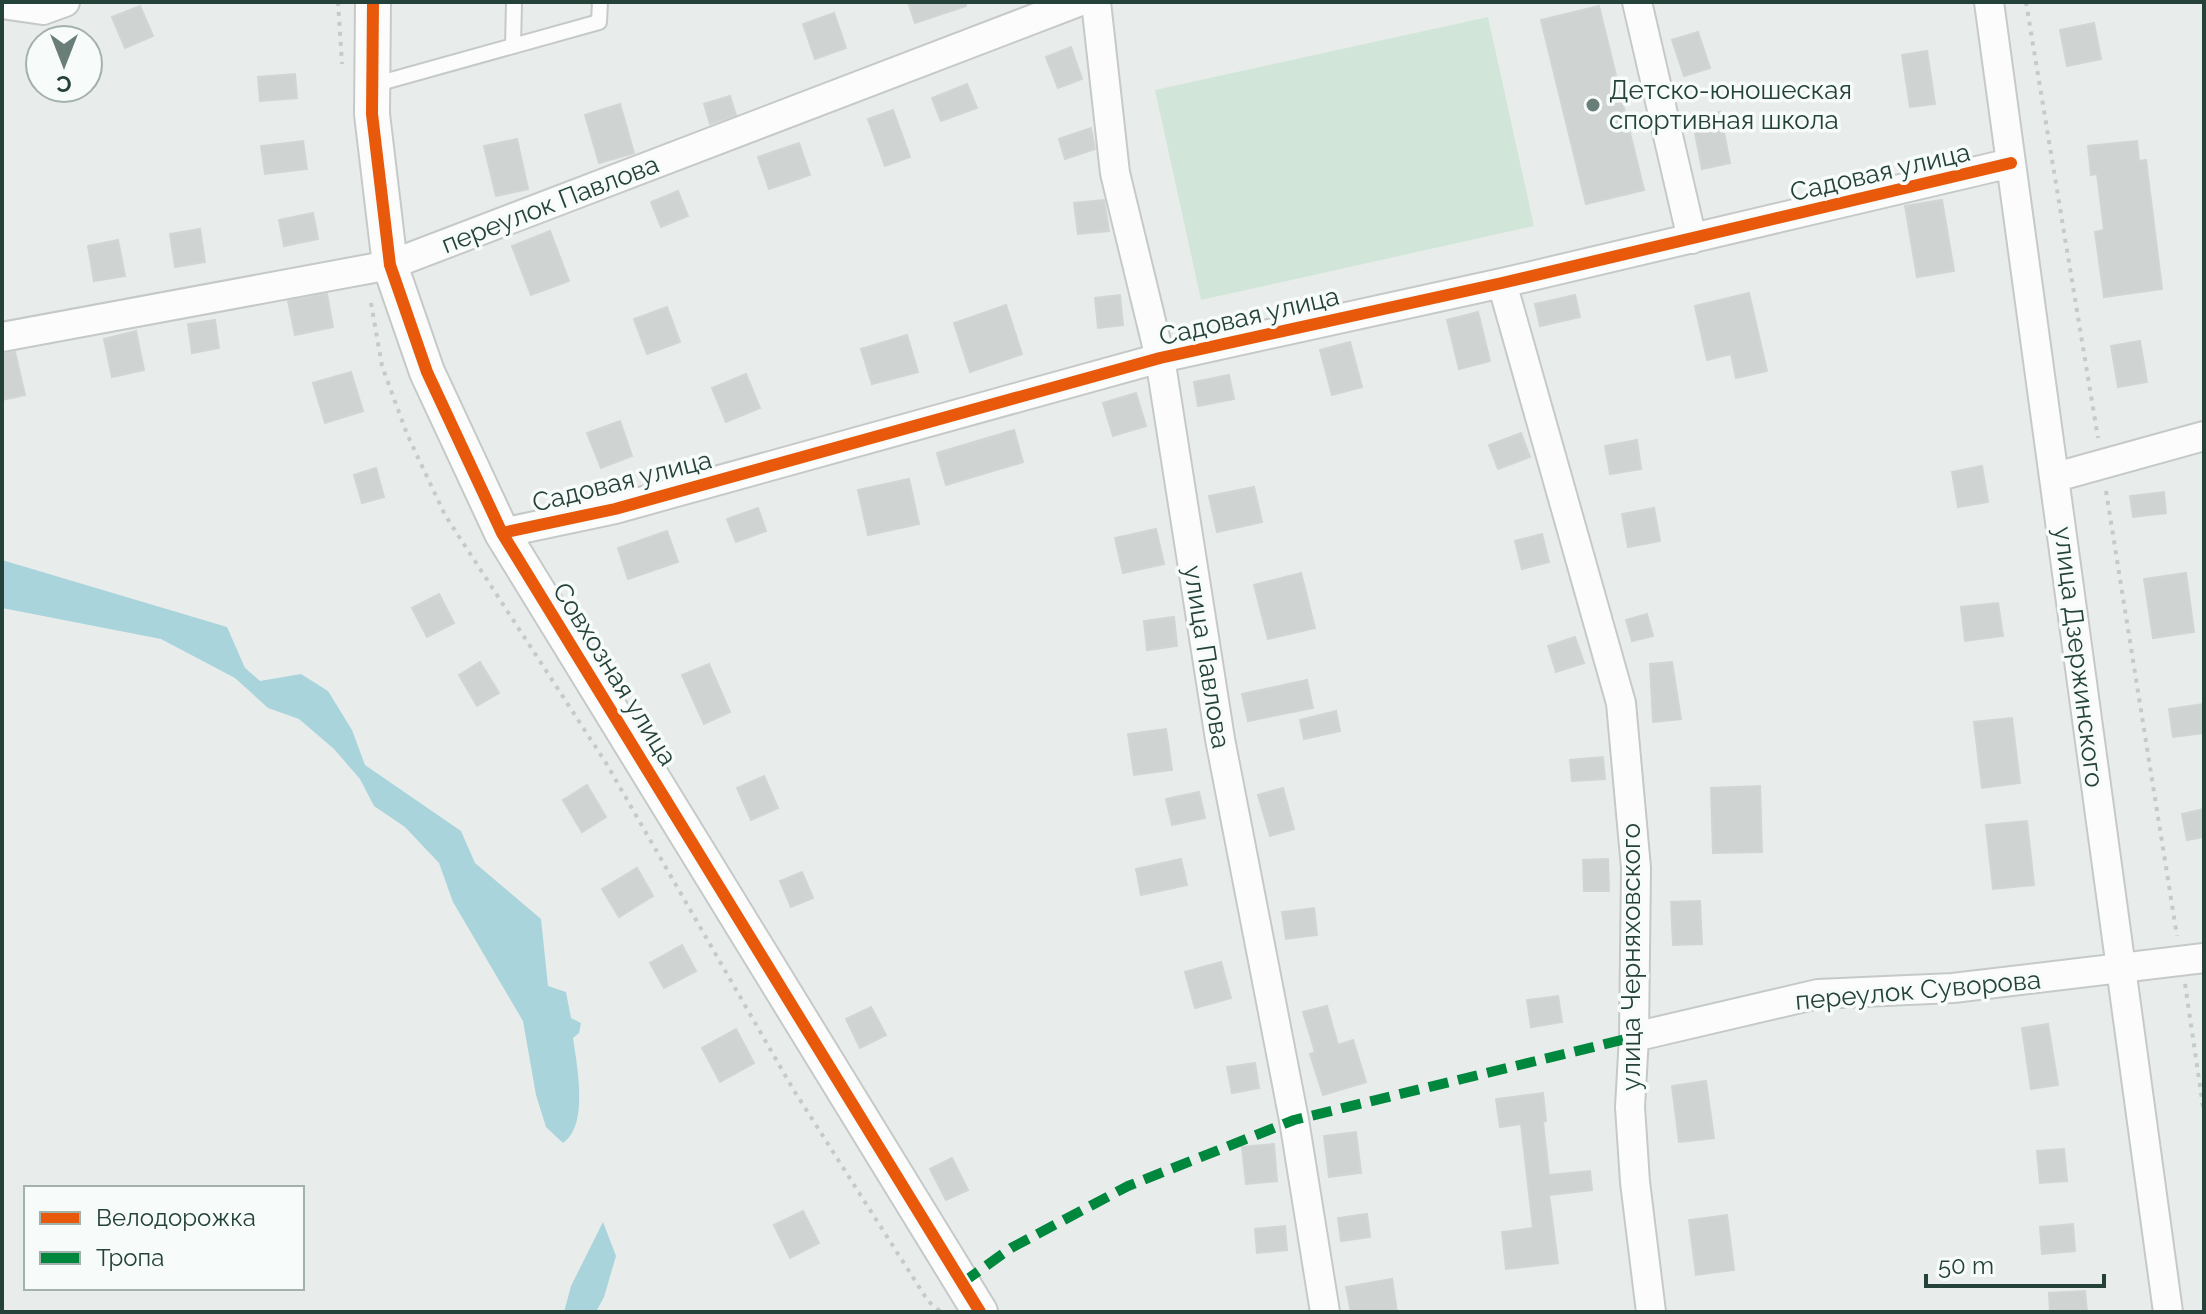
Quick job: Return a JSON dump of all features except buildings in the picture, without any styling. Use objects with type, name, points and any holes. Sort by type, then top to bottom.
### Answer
[{"type":"street","points":[[2,4],[43,10],[65,2]]},
{"type":"street","name":"Совхозная улица","points":[[373,2],[372,114],[390,265],[427,372],[502,533],[980,1312]]},
{"type":"street","name":"переулок Павлова","points":[[2,337],[390,265],[1078,2]]},
{"type":"street","name":"улица Павлова","points":[[1096,2],[1115,173],[1160,358],[1220,739],[1294,1120],[1325,1312]]},
{"type":"street","points":[[1637,2],[1692,239]]},
{"type":"street","name":"улица Дзержинского","points":[[1989,2],[2168,1312]]},
{"type":"street","name":"Садовая улица","points":[[502,533],[615,509],[1160,358],[1502,283],[2011,163]]},
{"type":"street","name":"улица Черняховского","points":[[1502,283],[1621,703],[1636,868],[1630,1107],[1635,1182],[1651,1312]]},
{"type":"street","points":[[2056,477],[2204,436]]},
{"type":"street","name":"переулок Суворова","points":[[1634,1037],[1818,994],[1953,988],[2193,960]]},
{"type":"lane","points":[[513,46],[514,2]]},
{"type":"lane","points":[[372,85],[599,22],[600,2]]},
{"type":"path","points":[[2026,2],[2102,464],[2193,960],[2204,1113]]},
{"type":"green space","points":[[1488,17],[1534,226],[1201,300],[1155,90]]},
{"type":"water","points":[[2,560],[227,627],[245,668],[260,681],[301,674],[328,691],[352,730],[365,765],[461,831],[475,863],[541,919],[548,986],[566,992],[571,1018],[581,1023],[579,1033],[573,1038],[579,1109],[571,1134],[563,1143],[546,1127],[536,1095],[523,1021],[453,902],[439,863],[405,827],[374,806],[360,779],[334,749],[299,719],[268,708],[235,678],[161,639],[2,608]]},
{"type":"water","points":[[603,1222],[616,1256],[604,1297],[596,1312],[564,1312],[571,1286]]},
{"type":"marked path","points":[[962,1283],[1011,1248],[1128,1186],[1294,1120],[1634,1037]]},
{"type":"cycle path","points":[[373,2],[372,114],[390,265],[427,372],[502,533],[980,1312]]},
{"type":"cycle path","points":[[502,533],[615,509],[1160,358],[1502,283],[2011,163]]},
{"type":"place","name":"Детско-юношеская спортивная школа","points":[[1593,105]]}]
